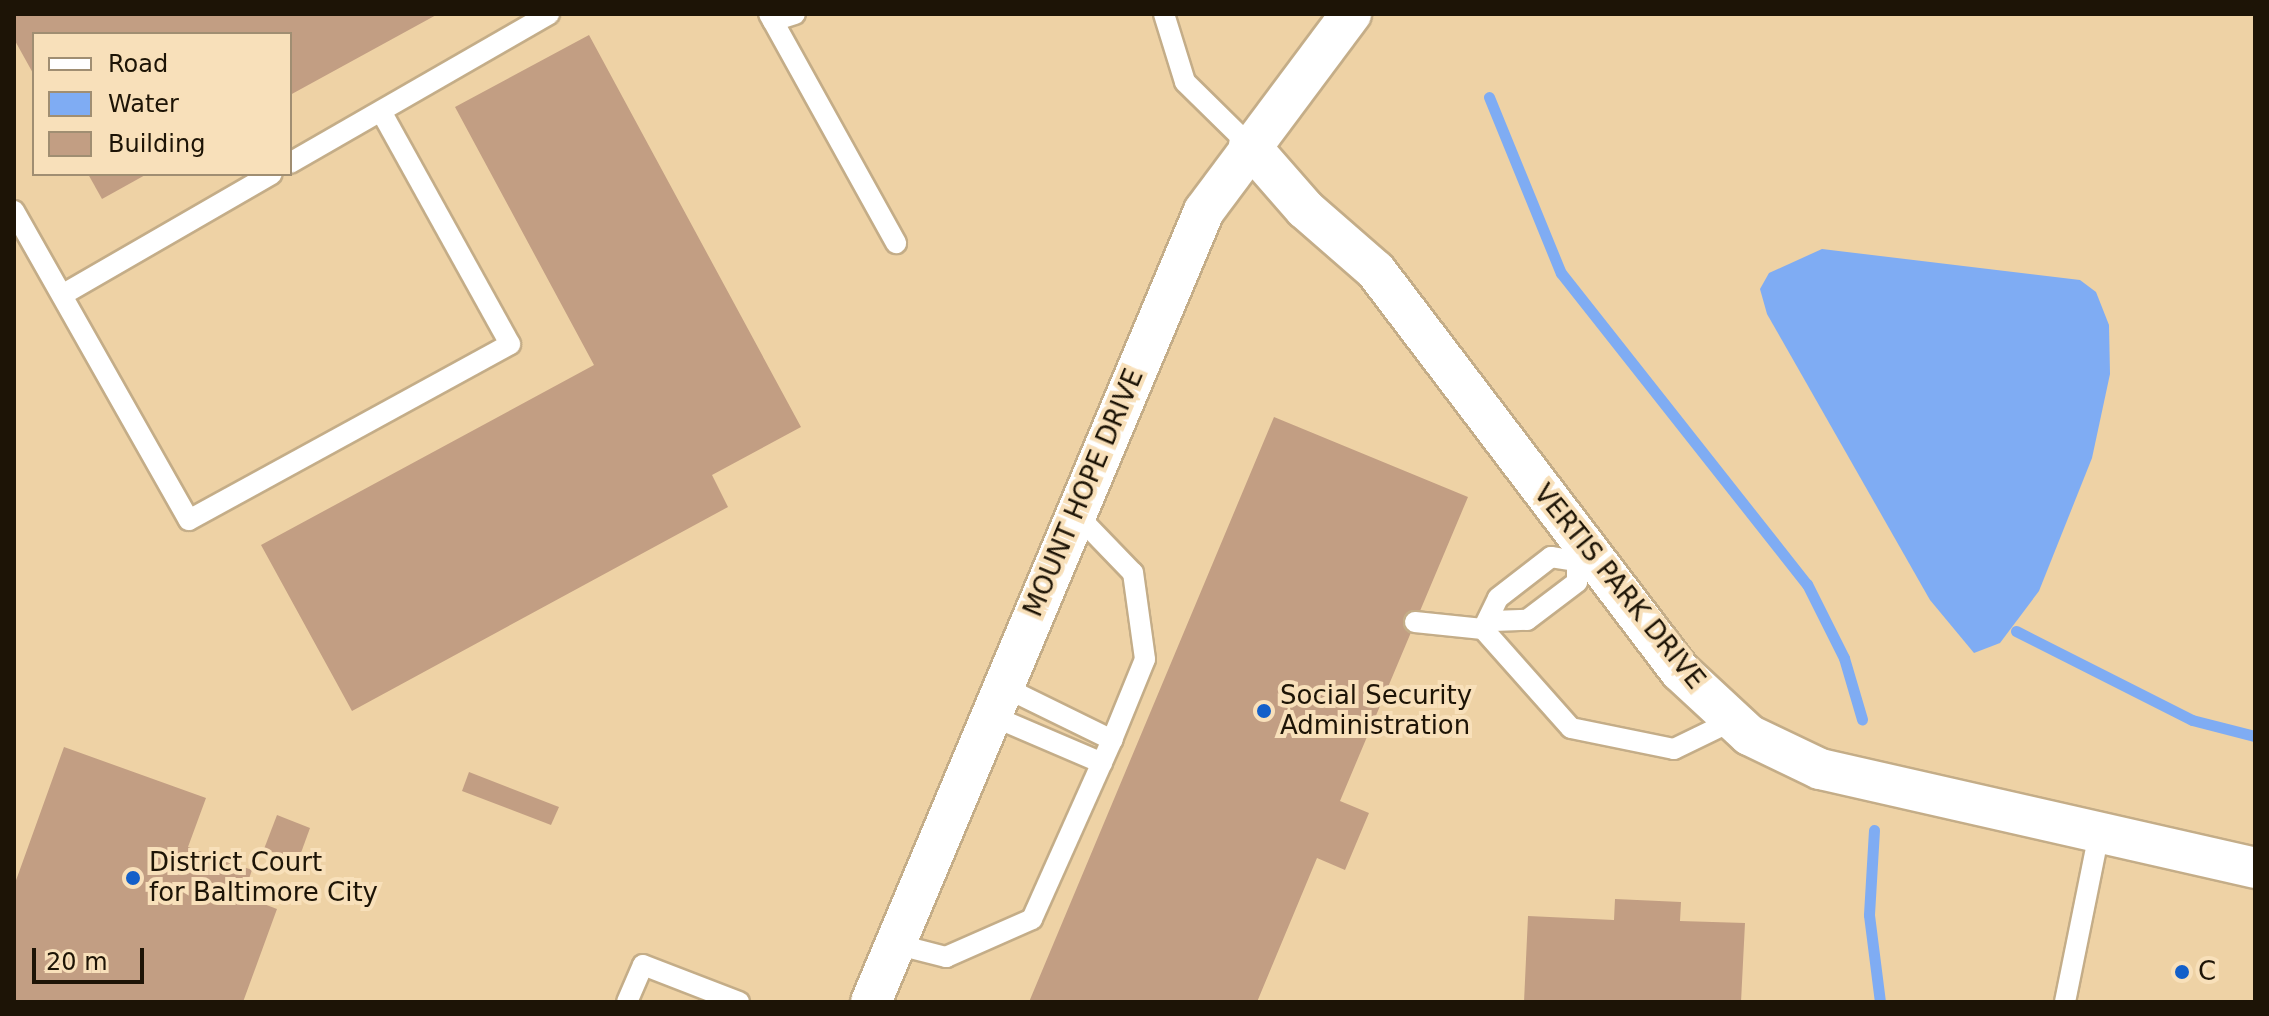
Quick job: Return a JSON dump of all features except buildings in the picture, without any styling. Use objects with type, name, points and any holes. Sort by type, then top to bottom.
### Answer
[{"type":"street","name":"MOUNT HOPE DRIVE","points":[[871,1002],[1204,211],[1249,145],[1351,14]]},
{"type":"street","name":"VERTIS PARK DRIVE","points":[[1249,145],[1305,209],[1376,271],[1582,556],[1680,671],[1734,720],[1820,769],[2255,868]]},
{"type":"lane","points":[[292,162],[549,14]]},
{"type":"lane","points":[[795,14],[771,17],[896,243]]},
{"type":"lane","points":[[1164,14],[1185,82],[1249,145]]},
{"type":"lane","points":[[14,211],[189,520],[510,344],[381,111]]},
{"type":"lane","points":[[62,295],[269,176]]},
{"type":"lane","points":[[895,944],[946,957],[1032,919],[1112,740],[1145,659],[1133,573],[1075,513]]},
{"type":"lane","points":[[1415,622],[1488,625],[1527,620],[1577,582],[1582,556],[1551,557],[1498,598],[1488,625]]},
{"type":"lane","points":[[1488,625],[1571,728],[1674,749],[1734,720]]},
{"type":"lane","points":[[996,700],[1112,740]]},
{"type":"lane","points":[[996,700],[1102,763]]},
{"type":"lane","points":[[2065,1002],[2099,834]]},
{"type":"lane","points":[[627,1002],[643,965],[739,1002]]},
{"type":"shaded area","points":[[14,14],[2255,14],[2255,1002],[14,1002]]},
{"type":"water","points":[[1822,249],[2080,280],[2096,292],[2109,325],[2110,374],[2092,458],[2039,591],[2000,643],[1974,653],[1930,600],[1767,314],[1760,289],[1769,273]]},
{"type":"waterway","points":[[1489,97],[1561,273],[1807,584],[1844,658],[1862,719]]},
{"type":"waterway","points":[[2016,631],[2192,720],[2255,736]]},
{"type":"waterway","points":[[1874,830],[1869,915],[1880,1002]]},
{"type":"place","name":"Social Security Administration","points":[[1264,711]]},
{"type":"place","name":"District Court for Baltimore City","points":[[133,878]]},
{"type":"place","name":"C","points":[[2182,972]]}]
